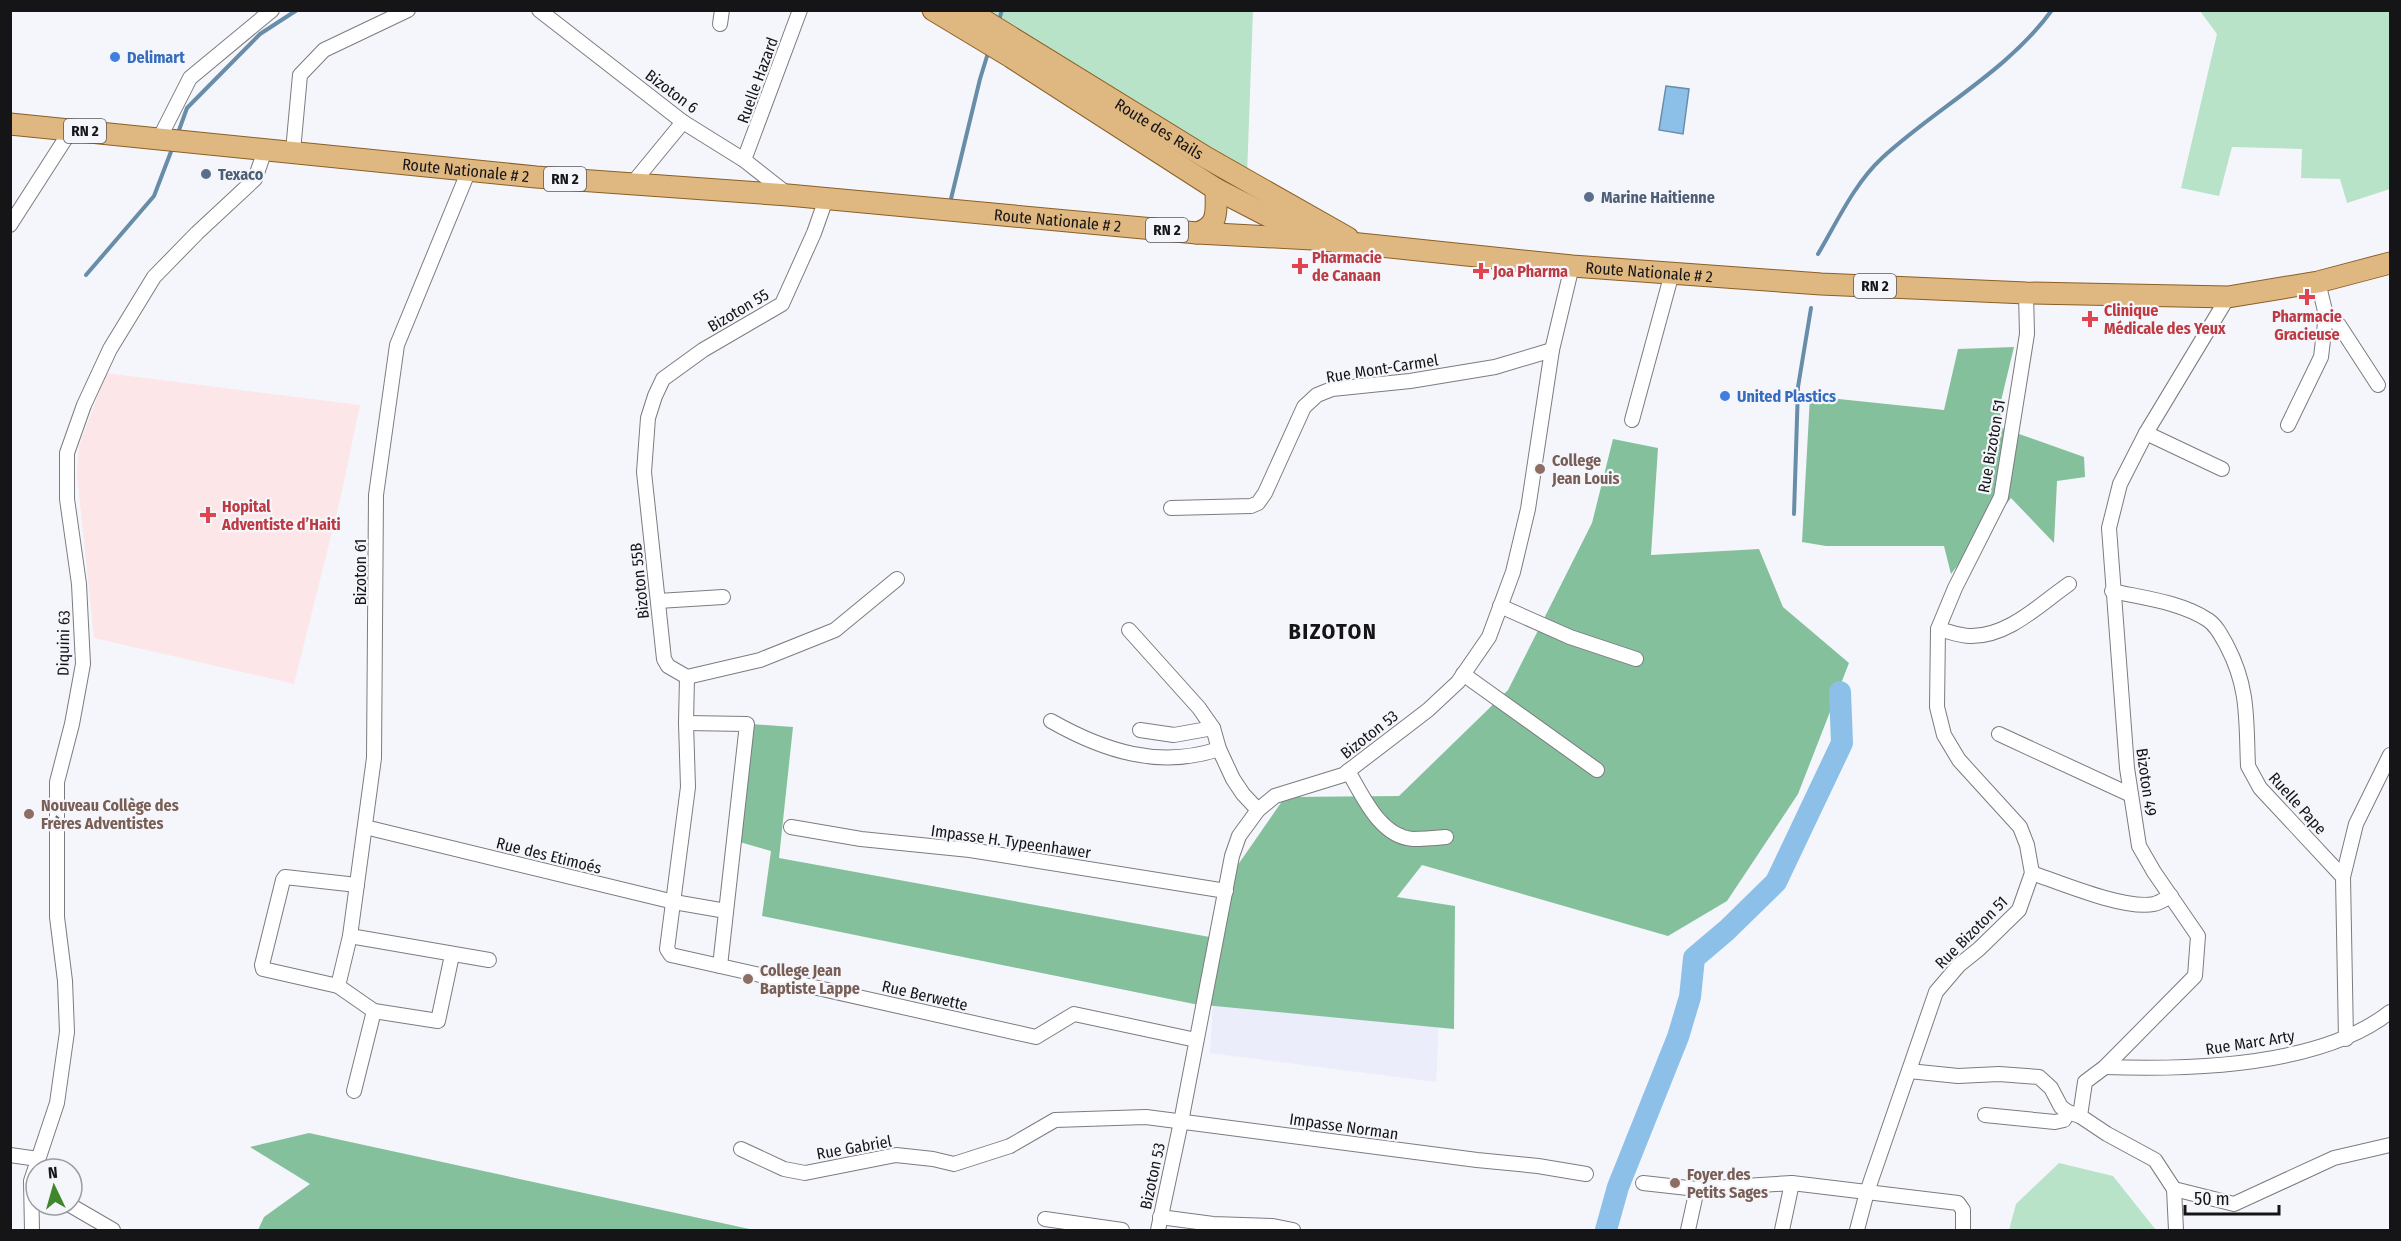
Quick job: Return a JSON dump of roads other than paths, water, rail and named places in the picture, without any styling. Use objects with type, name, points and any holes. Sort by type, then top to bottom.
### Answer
[{"type":"main road","name":"Route des Rails","points":[[933,10],[976,22],[1216,189],[1312,238]]},
{"type":"main road","name":"Route des Rails","points":[[1013,49],[1357,243]]},
{"type":"main road","name":"Route Nationale # 2","points":[[10,124],[469,170],[826,198],[1197,233],[1312,238],[1572,266],[1821,284],[2026,293],[2228,297],[2318,282],[2391,264]]},
{"type":"main road","points":[[1197,233],[1208,230],[1213,224],[1216,189]]},
{"type":"street","points":[[159,139],[190,78],[272,10]]},
{"type":"street","points":[[293,151],[300,75],[324,50],[408,10]]},
{"type":"street","name":"Bizoton 6","points":[[539,10],[683,122],[744,160],[788,195]]},
{"type":"street","name":"Ruelle Hazard","points":[[744,160],[800,10]]},
{"type":"street","points":[[632,184],[683,122]]},
{"type":"street","points":[[10,225],[70,130]]},
{"type":"street","name":"Diquini 63","points":[[39,1157],[57,1103],[67,1032],[66,981],[57,917],[57,782],[72,724],[83,664],[79,584],[67,499],[67,453],[84,405],[110,349],[154,278],[197,233],[255,179],[265,150]]},
{"type":"street","name":"Bizoton 61","points":[[338,986],[350,936],[374,758],[376,495],[397,345],[469,170]]},
{"type":"street","name":"Bizoton 55","points":[[655,396],[663,379],[703,350],[782,304],[814,233],[826,198]]},
{"type":"street","name":"Bizoton 53","points":[[1159,1224],[1232,856],[1239,836],[1258,810],[1275,796],[1311,787],[1348,771],[1428,710],[1463,674],[1489,637],[1513,572],[1528,509],[1552,350],[1572,266]]},
{"type":"street","points":[[1632,420],[1672,273]]},
{"type":"street","points":[[2288,425],[2321,357],[2326,315],[2318,282]]},
{"type":"street","name":"Rue Bizoton 51","points":[[1857,1230],[1867,1192],[1936,993],[1959,965],[2019,910],[2032,873],[2027,845],[2020,827],[1959,760],[1944,735],[1937,707],[1938,629],[1955,588],[2001,497],[2027,334],[2026,293]]},
{"type":"street","name":"Bizoton 49","points":[[2074,1114],[2085,1082],[2105,1067],[2195,976],[2198,936],[2139,846],[2127,768],[2109,528],[2120,484],[2146,433],[2228,297]]},
{"type":"street","points":[[2326,315],[2339,326],[2378,385]]},
{"type":"street","name":"Rue Mont-Carmel","points":[[1171,508],[1251,506],[1258,502],[1304,407],[1317,395],[1332,389],[1410,381],[1495,367],[1552,350]]},
{"type":"street","name":"Bizoton 55B","points":[[655,396],[648,418],[644,472],[665,664],[687,677]]},
{"type":"street","points":[[2146,433],[2222,469]]},
{"type":"street","points":[[687,677],[760,660],[835,630],[897,579]]},
{"type":"street","points":[[1938,629],[1969,636],[1988,634],[2006,628],[2068,584]]},
{"type":"street","name":"Ruelle Pape","points":[[2112,591],[2185,609],[2209,621],[2219,632],[2236,664],[2246,696],[2248,766],[2253,777],[2260,788],[2343,878]]},
{"type":"street","points":[[658,602],[723,597]]},
{"type":"street","points":[[1500,606],[1570,637],[1636,659]]},
{"type":"street","points":[[1129,630],[1199,708],[1213,728],[1219,749],[1243,794],[1258,810]]},
{"type":"street","points":[[1463,674],[1598,770]]},
{"type":"street","name":"Rue Berwette","points":[[687,677],[688,787],[668,952],[671,955],[1036,1037],[1074,1014],[1196,1040]]},
{"type":"street","points":[[1051,721],[1081,738],[1127,754],[1153,759],[1200,755],[1219,749]]},
{"type":"street","points":[[686,723],[747,724],[720,966]]},
{"type":"street","points":[[1140,730],[1174,735],[1213,728]]},
{"type":"street","points":[[1999,734],[2131,795]]},
{"type":"street","points":[[2346,1039],[2343,878],[2356,824],[2391,755]]},
{"type":"street","points":[[1348,771],[1383,825],[1392,833],[1411,839],[1446,837]]},
{"type":"street","name":"Rue des Etimoés","points":[[365,827],[674,902],[726,911]]},
{"type":"street","name":"Impasse H. Typeenhawer","points":[[791,827],[861,839],[981,852],[1226,891]]},
{"type":"street","points":[[2032,873],[2080,890],[2135,905],[2154,904],[2171,897]]},
{"type":"street","points":[[357,885],[288,875],[285,877],[262,965],[266,970],[338,986],[375,1011],[438,1021],[452,955]]},
{"type":"street","points":[[350,936],[489,960]]},
{"type":"street","points":[[354,1091],[375,1011]]},
{"type":"street","name":"Rue Marc Arty","points":[[2105,1067],[2168,1070],[2276,1058],[2346,1039],[2391,1012]]},
{"type":"street","points":[[1909,1071],[1958,1076],[1999,1074],[2039,1077],[2051,1088],[2061,1107],[2155,1160],[2174,1189],[2176,1230]]},
{"type":"street","points":[[1985,1115],[2055,1122],[2074,1114]]},
{"type":"street","name":"Impasse Norman","points":[[1146,1117],[1586,1174]]},
{"type":"street","name":"Rue Gabriel","points":[[741,1149],[784,1169],[805,1173],[896,1155],[954,1164],[1010,1146],[1055,1120],[1146,1117]]},
{"type":"street","points":[[2174,1189],[2234,1204],[2334,1158],[2391,1145]]},
{"type":"street","points":[[1643,1183],[1697,1190],[1792,1183],[1958,1203],[1963,1210],[1963,1230]]},
{"type":"street","points":[[1782,1230],[1792,1183]]},
{"type":"street","points":[[1689,1230],[1697,1190]]},
{"type":"street","points":[[84,1213],[113,1230]]},
{"type":"street","points":[[1045,1219],[1122,1230]]},
{"type":"street","points":[[1159,1224],[1273,1226],[1293,1230]]},
{"type":"water","points":[[1666,86],[1689,89],[1683,134],[1659,130]]},
{"type":"waterway","points":[[178,133],[187,108],[260,34],[297,10]]},
{"type":"waterway","points":[[999,20],[1002,10]]},
{"type":"waterway","points":[[1818,254],[1847,204],[1872,168],[1903,140],[2014,52],[2052,10]]},
{"type":"waterway","points":[[950,203],[988,53]]},
{"type":"waterway","points":[[86,275],[154,196],[172,149]]},
{"type":"waterway","points":[[1794,514],[1798,387],[1811,308]]},
{"type":"waterway","points":[[1606,1230],[1618,1187],[1678,1037],[1690,997],[1694,958],[1727,930],[1776,882],[1842,743],[1840,692]]},
{"type":"place","name":"Delimart","points":[[115,57]]},
{"type":"place","name":"Texaco","points":[[206,174]]},
{"type":"place","name":"Marine Haitienne","points":[[1589,197]]},
{"type":"place","name":"Pharmacie de Canaan","points":[[1300,266]]},
{"type":"place","name":"Joa Pharma","points":[[1481,271]]},
{"type":"place","name":"Pharmacie Gracieuse","points":[[2307,297]]},
{"type":"place","name":"Clinique Médicale des Yeux","points":[[2090,319]]},
{"type":"place","name":"United Plastics","points":[[1725,396]]},
{"type":"place","name":"College Jean Louis","points":[[1540,469]]},
{"type":"place","name":"Hopital Adventiste d’Haiti","points":[[208,515]]},
{"type":"place","name":"Nouveau Collège des Frères Adventistes","points":[[29,814]]},
{"type":"place","name":"College Jean Baptiste Lappe","points":[[748,979]]},
{"type":"place","name":"Foyer des Petits Sages","points":[[1675,1183]]},
{"type":"district","name":"BIZOTON","points":[[1333,631]]}]
